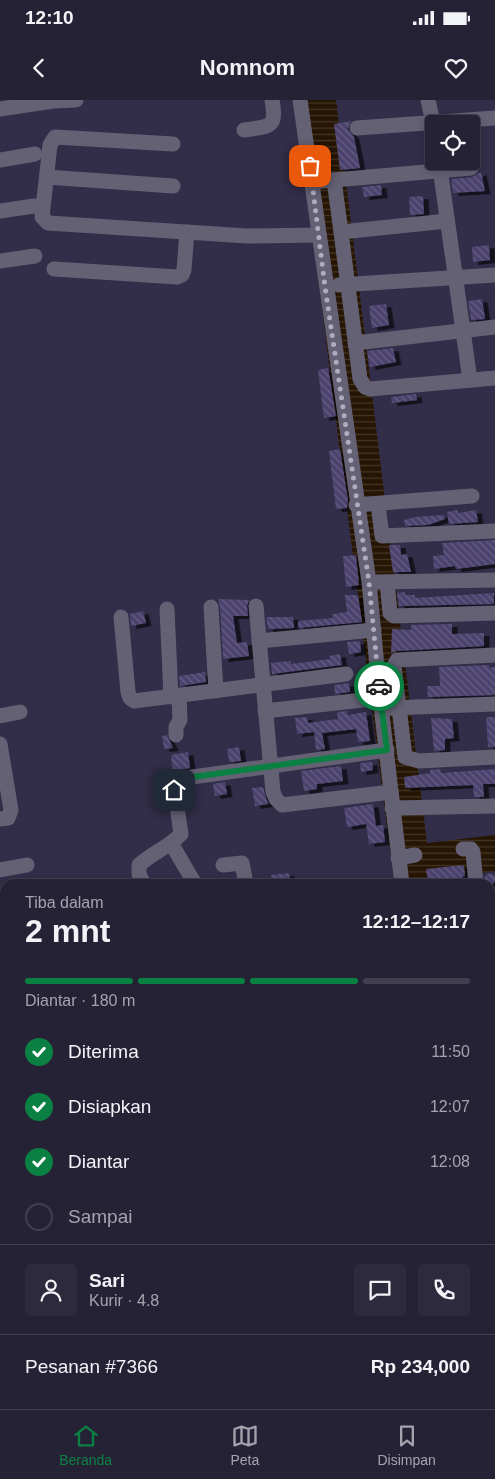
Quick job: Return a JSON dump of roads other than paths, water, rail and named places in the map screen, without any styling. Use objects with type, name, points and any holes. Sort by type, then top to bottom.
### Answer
[{"type":"street","points":[[0,109],[53,100],[76,100]]},
{"type":"street","points":[[244,130],[267,126],[273,123],[275,118],[272,100]]},
{"type":"street","points":[[300,100],[314,182],[319,235],[338,285],[355,343],[360,379],[365,387],[370,389],[495,378]]},
{"type":"street","points":[[428,100],[431,115]]},
{"type":"street","points":[[480,119],[495,118]]},
{"type":"street","points":[[357,128],[425,124]]},
{"type":"street","points":[[173,144],[56,137],[50,145],[42,217],[48,223],[274,237],[319,235]]},
{"type":"street","points":[[0,160],[35,154]]},
{"type":"street","points":[[314,182],[425,168]]},
{"type":"street","points":[[441,170],[470,380]]},
{"type":"street","points":[[46,177],[173,186]]},
{"type":"street","points":[[333,181],[341,232],[338,285],[378,582],[374,630],[387,706],[387,750],[391,792],[398,809],[407,857],[403,879]]},
{"type":"street","points":[[0,211],[34,206]]},
{"type":"street","points":[[341,232],[447,221]]},
{"type":"street","points":[[54,268],[177,277],[182,275],[184,270],[187,232]]},
{"type":"street","points":[[0,262],[35,256]]},
{"type":"street","points":[[338,285],[495,275]]},
{"type":"street","points":[[355,343],[495,326]]},
{"type":"street","points":[[368,504],[472,496]]},
{"type":"street","points":[[368,504],[382,536],[495,530]]},
{"type":"street","points":[[378,582],[495,580]]},
{"type":"street","points":[[378,582],[390,613],[394,616],[495,613]]},
{"type":"street","points":[[256,606],[273,792],[280,804],[391,792]]},
{"type":"street","points":[[211,607],[216,691]]},
{"type":"street","points":[[167,609],[175,696],[180,720],[176,727],[176,735]]},
{"type":"street","points":[[121,617],[130,698],[134,701],[346,674]]},
{"type":"street","points":[[259,641],[374,630]]},
{"type":"street","points":[[495,655],[397,660],[394,666],[387,706],[405,757],[411,760],[432,761],[495,757]]},
{"type":"street","points":[[265,711],[495,704]]},
{"type":"street","points":[[0,716],[20,712]]},
{"type":"street","points":[[0,744],[2,766],[11,810],[8,818],[0,819]]},
{"type":"street","points":[[142,879],[139,874],[139,865],[147,857],[182,834],[174,786],[178,779],[387,750]]},
{"type":"street","points":[[398,809],[495,806]]},
{"type":"street","points":[[171,843],[192,879]]},
{"type":"street","points":[[470,852],[475,879]]},
{"type":"street","points":[[223,865],[242,863],[245,879]]},
{"type":"street","points":[[0,870],[27,866]]}]
